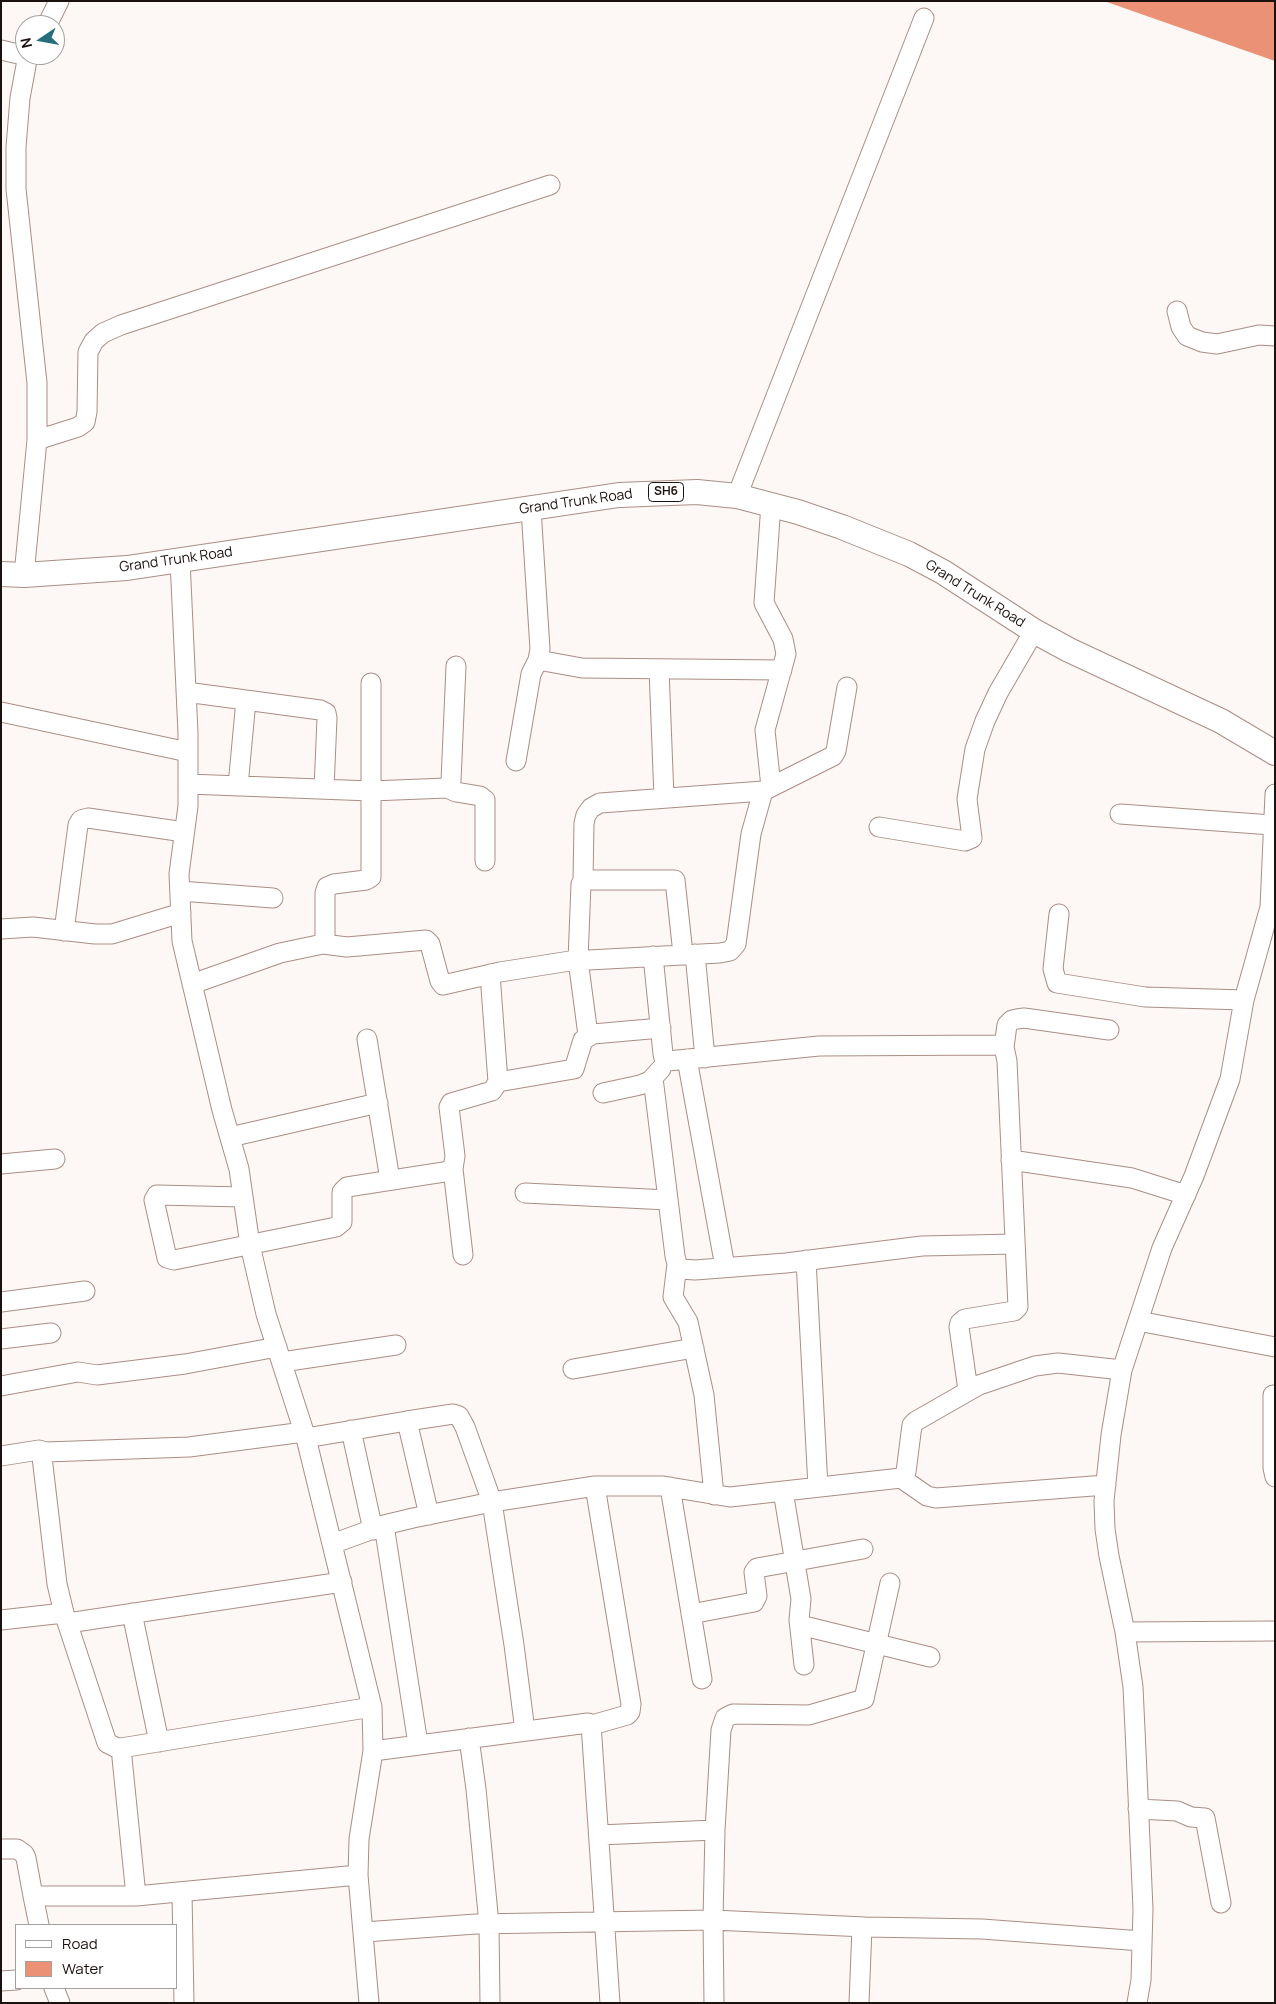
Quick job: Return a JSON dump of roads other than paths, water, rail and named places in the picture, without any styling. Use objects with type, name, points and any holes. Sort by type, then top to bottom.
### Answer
[{"type":"main road","name":"Grand Trunk Road","points":[[13,575],[127,568],[619,495],[697,492],[737,496],[771,504],[842,527],[909,554],[943,572],[1034,631],[1069,650],[1221,722],[1275,753]]},
{"type":"street","points":[[52,15],[59,1]]},
{"type":"street","points":[[737,496],[924,18]]},
{"type":"street","points":[[1,50],[15,53]]},
{"type":"street","points":[[13,575],[37,440],[37,383],[16,189],[16,147],[20,98],[26,65]]},
{"type":"street","points":[[37,440],[78,427],[85,422],[88,403],[88,352],[94,341],[104,333],[121,325],[550,186]]},
{"type":"street","points":[[1177,311],[1181,327],[1187,336],[1202,342],[1217,344],[1259,335],[1275,336]]},
{"type":"street","points":[[192,984],[280,953],[323,944],[347,948],[426,940],[430,944],[442,985],[490,974],[578,960],[720,953],[730,950],[736,944],[750,841],[767,789],[765,730],[786,654],[785,646],[764,603],[771,504]]},
{"type":"street","points":[[516,761],[531,674],[538,660],[540,649],[531,509]]},
{"type":"street","points":[[180,560],[188,752],[188,806],[178,874],[182,941],[239,1169],[250,1245],[266,1314],[305,1435],[372,1707],[373,1750],[359,1839],[358,1876],[369,2003]]},
{"type":"street","points":[[879,827],[965,841],[972,838],[967,799],[975,749],[998,693],[1034,631]]},
{"type":"street","points":[[538,660],[582,668],[782,670]]},
{"type":"street","points":[[447,788],[451,782],[456,666]]},
{"type":"street","points":[[658,669],[664,798]]},
{"type":"street","points":[[323,944],[325,941],[325,893],[327,887],[334,884],[366,880],[372,875],[370,682]]},
{"type":"street","points":[[588,1036],[578,960],[581,884],[583,881],[584,823],[586,815],[591,808],[600,804],[767,789],[833,756],[836,752],[847,686]]},
{"type":"street","points":[[186,692],[320,710],[326,713],[324,789]]},
{"type":"street","points":[[238,786],[246,700]]},
{"type":"street","points":[[1,712],[188,752]]},
{"type":"street","points":[[188,784],[371,791],[447,788],[456,792],[480,796],[485,800],[485,861]]},
{"type":"street","points":[[1137,2003],[1141,1980],[1143,1909],[1133,1687],[1125,1632],[1109,1556],[1105,1519],[1111,1435],[1122,1370],[1162,1248],[1194,1176],[1230,1079],[1244,1000],[1270,907],[1272,826],[1275,794]]},
{"type":"street","points":[[1120,814],[1272,826]]},
{"type":"street","points":[[64,931],[80,820],[88,818],[184,832]]},
{"type":"street","points":[[583,881],[675,880],[689,954],[687,1059],[724,1268]]},
{"type":"street","points":[[180,891],[274,898]]},
{"type":"street","points":[[1,929],[25,927],[112,934],[181,914]]},
{"type":"street","points":[[1059,914],[1053,969],[1057,983],[1145,997],[1244,1000]]},
{"type":"street","points":[[653,956],[664,1058],[687,1059],[819,1046],[998,1045],[1004,1048]]},
{"type":"street","points":[[463,1255],[453,1169],[454,1156],[449,1108],[450,1103],[492,1091],[498,1082],[490,974]]},
{"type":"street","points":[[968,1390],[960,1323],[964,1319],[1018,1309],[1007,1062],[1004,1048],[1007,1025],[1012,1020],[1024,1018],[1109,1030]]},
{"type":"street","points":[[498,1082],[574,1069],[583,1040],[593,1034],[661,1028]]},
{"type":"street","points":[[367,1039],[390,1180]]},
{"type":"street","points":[[603,1092],[640,1085],[687,1059]]},
{"type":"street","points":[[653,1078],[678,1264],[673,1297],[688,1322],[707,1409],[714,1495]]},
{"type":"street","points":[[230,1137],[378,1103]]},
{"type":"street","points":[[1,1164],[55,1159]]},
{"type":"street","points":[[1011,1160],[1132,1178],[1186,1195]]},
{"type":"street","points":[[243,1196],[160,1194],[155,1197],[154,1200],[169,1260],[336,1227],[342,1222],[344,1189],[352,1185],[444,1172],[453,1169]]},
{"type":"street","points":[[525,1193],[668,1200]]},
{"type":"street","points":[[678,1264],[681,1268],[688,1270],[724,1268],[922,1246],[1015,1244]]},
{"type":"street","points":[[806,1260],[818,1487]]},
{"type":"street","points":[[1,1302],[85,1291]]},
{"type":"street","points":[[1138,1321],[1275,1347]]},
{"type":"street","points":[[1,1339],[51,1332]]},
{"type":"street","points":[[1,1386],[78,1372],[97,1375],[175,1365],[396,1345]]},
{"type":"street","points":[[573,1369],[694,1348]]},
{"type":"street","points":[[901,1478],[906,1472],[912,1425],[918,1418],[978,1385],[1016,1371],[1058,1362],[1122,1370]]},
{"type":"street","points":[[1273,1395],[1273,1468],[1275,1477]]},
{"type":"street","points":[[1,1456],[39,1450],[46,1452],[189,1448],[351,1430],[453,1414],[459,1416],[465,1427],[492,1502],[525,1731]]},
{"type":"street","points":[[407,1421],[429,1515]]},
{"type":"street","points":[[351,1430],[379,1528],[418,1744]]},
{"type":"street","points":[[46,1452],[42,1457],[57,1584],[66,1618],[107,1744],[121,1748],[372,1707]]},
{"type":"street","points":[[332,1544],[379,1528],[429,1515],[492,1502],[595,1486],[670,1487],[730,1497],[901,1478],[927,1496],[936,1498],[1106,1485]]},
{"type":"street","points":[[373,1750],[588,1723],[592,1725],[627,1715],[630,1712],[632,1704],[595,1486]]},
{"type":"street","points":[[670,1487],[702,1679]]},
{"type":"street","points":[[783,1491],[801,1599],[800,1625],[804,1665]]},
{"type":"street","points":[[691,1614],[754,1602],[757,1596],[754,1570],[761,1567],[863,1549]]},
{"type":"street","points":[[1,1620],[132,1614],[342,1582]]},
{"type":"street","points":[[714,2003],[715,1830],[721,1730],[725,1718],[733,1714],[809,1715],[860,1700],[865,1695],[890,1583]]},
{"type":"street","points":[[132,1614],[158,1742]]},
{"type":"street","points":[[800,1625],[930,1656]]},
{"type":"street","points":[[1125,1632],[1275,1632]]},
{"type":"street","points":[[592,1725],[610,2003]]},
{"type":"street","points":[[469,1738],[476,1789],[489,1924],[490,2003]]},
{"type":"street","points":[[121,1748],[136,1896]]},
{"type":"street","points":[[1138,1809],[1177,1811],[1192,1817],[1203,1816],[1205,1818],[1221,1902]]},
{"type":"street","points":[[600,1835],[715,1830]]},
{"type":"street","points":[[1,1849],[17,1849],[24,1854],[39,1924]]},
{"type":"street","points":[[33,1896],[136,1896],[358,1876]]},
{"type":"street","points":[[182,1893],[184,2003]]},
{"type":"street","points":[[364,1932],[489,1924],[713,1920],[862,1927],[982,1928],[1142,1941]]},
{"type":"street","points":[[859,2003],[862,1927]]},
{"type":"street","points":[[1,1981],[15,1980]]},
{"type":"street","points":[[54,1989],[60,2003]]},
{"type":"water","points":[[1104,1],[1275,1],[1275,61]]}]
